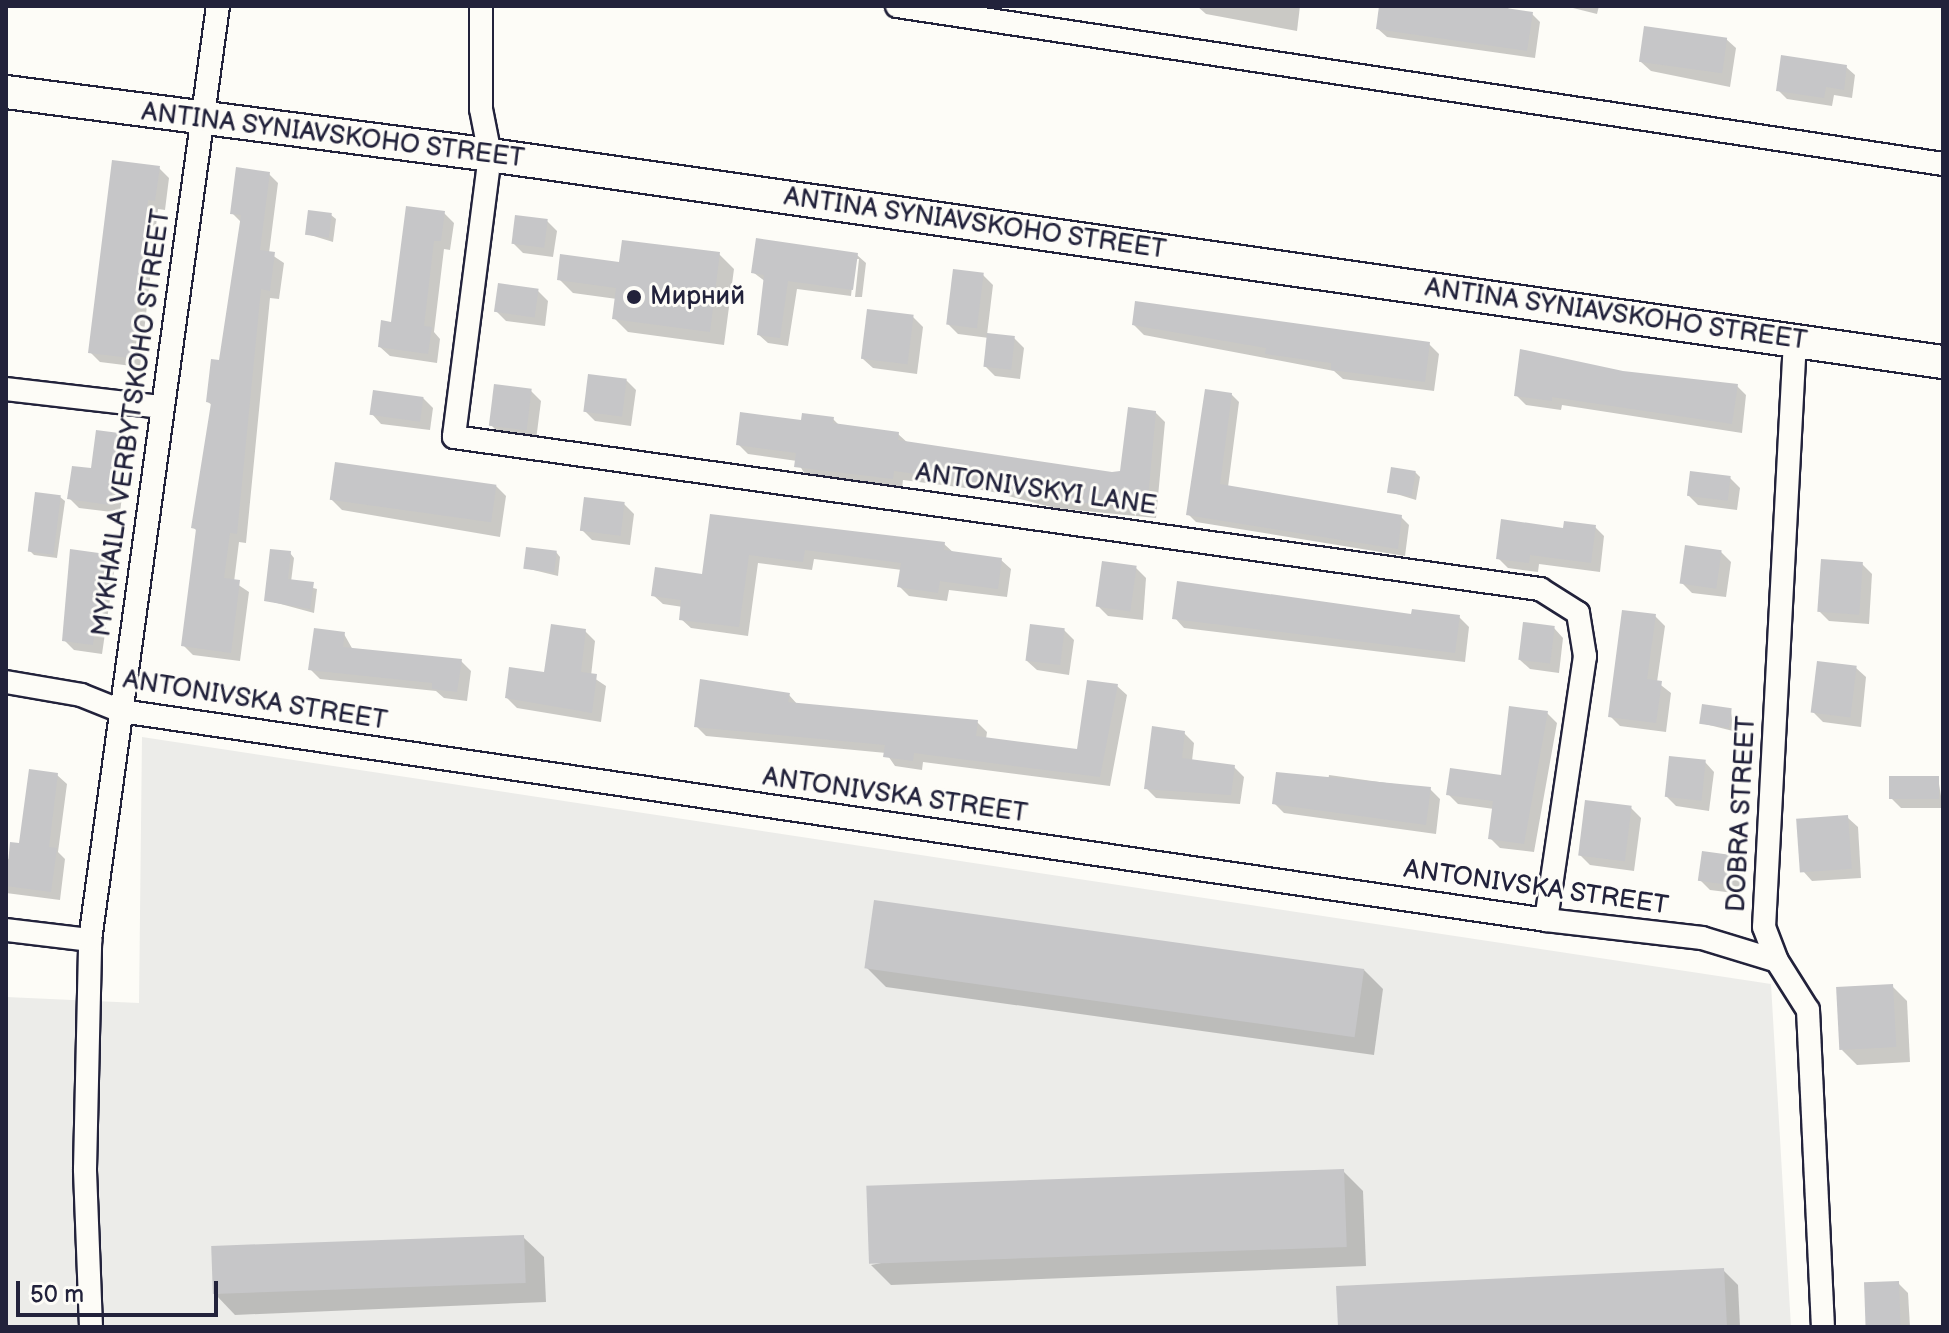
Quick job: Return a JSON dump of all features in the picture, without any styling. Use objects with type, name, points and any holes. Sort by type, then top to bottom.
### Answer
[{"type":"street","name":"MYKHAILA VERBYTSKOHO STREET","points":[[91,1327],[85,1169],[90,940],[218,6]]},
{"type":"street","points":[[481,6],[481,109],[490,155]]},
{"type":"street","points":[[897,6],[1943,164]]},
{"type":"street","name":"ANTINA SYNIAVSKOHO STREET","points":[[6,92],[490,155],[1943,362]]},
{"type":"street","name":"ANTONIVSKYI LANE","points":[[490,155],[454,437],[1540,589],[1565,602],[1578,613],[1585,656],[1546,920]]},
{"type":"street","name":"DOBRA STREET","points":[[1795,340],[1764,927],[1777,961],[1808,1010],[1823,1327]]},
{"type":"street","points":[[6,389],[162,407]]},
{"type":"street","name":"ANTONIVSKA STREET","points":[[6,682],[81,695],[121,711],[1546,920],[1702,938],[1777,961]]},
{"type":"street","points":[[6,930],[90,940]]},
{"type":"shaded area","points":[[142,737],[1771,984],[1791,1327],[6,1327],[6,997],[139,1003]]},
{"type":"building","points":[[1379,6],[1492,6],[1533,12],[1527,51],[1376,29]]},
{"type":"building","points":[[1644,26],[1727,38],[1722,73],[1639,62]]},
{"type":"building","points":[[1781,55],[1847,65],[1844,90],[1826,87],[1824,98],[1776,91]]},
{"type":"building","points":[[112,160],[160,166],[155,201],[148,200],[131,358],[88,353]]},
{"type":"building","points":[[236,167],[270,172],[260,250],[275,252],[270,291],[261,289],[237,534],[230,533],[224,578],[240,580],[231,653],[181,646],[196,529],[191,528],[211,403],[206,402],[211,359],[219,360],[241,215],[230,214]]},
{"type":"building","points":[[406,206],[445,211],[441,241],[434,241],[424,326],[432,327],[428,354],[378,347],[381,320],[391,322]]},
{"type":"building","points":[[308,210],[332,213],[329,238],[305,235]]},
{"type":"building","points":[[515,215],[548,219],[544,248],[511,244]]},
{"type":"building","points":[[756,238],[858,253],[853,290],[788,281],[780,338],[757,335],[764,275],[751,273]]},
{"type":"building","points":[[622,240],[720,252],[710,332],[612,319],[616,288],[557,280],[560,254],[619,262]]},
{"type":"building","points":[[953,269],[984,273],[977,328],[946,325]]},
{"type":"building","points":[[498,283],[539,289],[535,317],[494,312]]},
{"type":"building","points":[[1135,301],[1430,342],[1425,382],[1331,370],[1331,363],[1265,354],[1266,348],[1132,325]]},
{"type":"building","points":[[867,309],[914,315],[908,364],[861,359]]},
{"type":"building","points":[[987,333],[1015,336],[1011,370],[983,367]]},
{"type":"building","points":[[1520,349],[1623,371],[1738,384],[1732,424],[1552,397],[1552,401],[1514,396]]},
{"type":"building","points":[[588,374],[627,379],[622,416],[583,412]]},
{"type":"building","points":[[494,384],[532,389],[527,430],[489,426]]},
{"type":"building","points":[[1205,389],[1232,393],[1220,484],[1402,515],[1398,549],[1186,515]]},
{"type":"building","points":[[373,390],[424,397],[420,422],[370,415]]},
{"type":"building","points":[[1128,407],[1156,411],[1147,509],[1044,499],[982,487],[983,483],[894,471],[893,479],[794,467],[796,453],[736,445],[740,412],[801,420],[802,413],[834,417],[833,423],[899,432],[898,440],[1112,472],[1120,471]]},
{"type":"building","points":[[96,430],[119,433],[110,505],[67,499],[72,466],[91,468]]},
{"type":"building","points":[[335,462],[496,485],[491,522],[330,500]]},
{"type":"building","points":[[1391,467],[1416,471],[1412,497],[1387,493]]},
{"type":"building","points":[[1690,471],[1731,476],[1728,501],[1687,496]]},
{"type":"building","points":[[35,492],[61,495],[53,555],[28,552]]},
{"type":"building","points":[[584,497],[625,502],[621,536],[580,531]]},
{"type":"building","points":[[710,514],[945,542],[944,550],[1002,558],[998,589],[940,581],[938,593],[897,587],[901,563],[805,550],[803,562],[749,555],[739,627],[679,620],[681,600],[651,596],[655,567],[702,574]]},
{"type":"building","points":[[1501,519],[1563,528],[1564,521],[1596,525],[1591,563],[1530,555],[1529,563],[1496,559]]},
{"type":"building","points":[[1685,545],[1722,550],[1716,589],[1680,584]]},
{"type":"building","points":[[526,547],[557,551],[554,573],[523,569]]},
{"type":"building","points":[[70,549],[106,554],[93,645],[62,641]]},
{"type":"building","points":[[270,549],[291,551],[288,579],[314,582],[310,609],[264,601]]},
{"type":"building","points":[[1821,559],[1863,562],[1859,615],[1817,612]]},
{"type":"building","points":[[1102,561],[1137,566],[1130,611],[1096,607]]},
{"type":"building","points":[[1177,581],[1411,614],[1412,609],[1460,615],[1455,653],[1172,619]]},
{"type":"building","points":[[1622,610],[1656,614],[1647,679],[1662,681],[1656,723],[1608,717]]},
{"type":"building","points":[[1523,622],[1555,626],[1550,664],[1518,660]]},
{"type":"building","points":[[551,624],[586,629],[581,672],[597,674],[592,713],[505,698],[509,667],[544,672]]},
{"type":"building","points":[[1030,624],[1065,628],[1060,665],[1025,661]]},
{"type":"building","points":[[314,628],[345,632],[343,647],[462,659],[457,692],[432,689],[432,683],[308,670]]},
{"type":"building","points":[[1817,661],[1857,666],[1850,717],[1811,713]]},
{"type":"building","points":[[700,679],[790,693],[788,702],[978,720],[976,736],[1077,749],[1087,680],[1118,684],[1100,777],[914,753],[913,761],[883,757],[885,745],[694,727]]},
{"type":"building","points":[[1702,704],[1732,708],[1729,728],[1699,724]]},
{"type":"building","points":[[1509,706],[1548,711],[1524,844],[1488,839],[1493,801],[1446,795],[1450,768],[1501,775]]},
{"type":"building","points":[[1152,726],[1185,731],[1182,758],[1235,765],[1231,795],[1144,789]]},
{"type":"building","points":[[1669,756],[1706,760],[1702,801],[1665,797]]},
{"type":"building","points":[[29,769],[58,773],[49,847],[57,848],[51,892],[6,886],[10,842],[19,843]]},
{"type":"building","points":[[1276,772],[1431,787],[1426,825],[1272,804]]},
{"type":"building","points":[[1889,776],[1939,776],[1939,799],[1889,799]]},
{"type":"building","points":[[1585,800],[1632,806],[1625,861],[1578,856]]},
{"type":"building","points":[[1848,815],[1852,869],[1800,872],[1796,819]]},
{"type":"building","points":[[1702,851],[1737,856],[1732,886],[1698,881]]},
{"type":"building","points":[[874,900],[1364,969],[1355,1037],[864,968]]},
{"type":"building","points":[[1893,984],[1896,1047],[1839,1050],[1836,987]]},
{"type":"building","points":[[1344,1169],[1347,1247],[869,1264],[866,1186]]},
{"type":"building","points":[[524,1235],[526,1283],[213,1294],[211,1246]]},
{"type":"building","points":[[1724,1268],[1727,1327],[1338,1327],[1336,1286]]},
{"type":"building","points":[[1899,1281],[1901,1327],[1866,1327],[1864,1282]]},
{"type":"place","name":"Мирний","points":[[634,297]]}]
